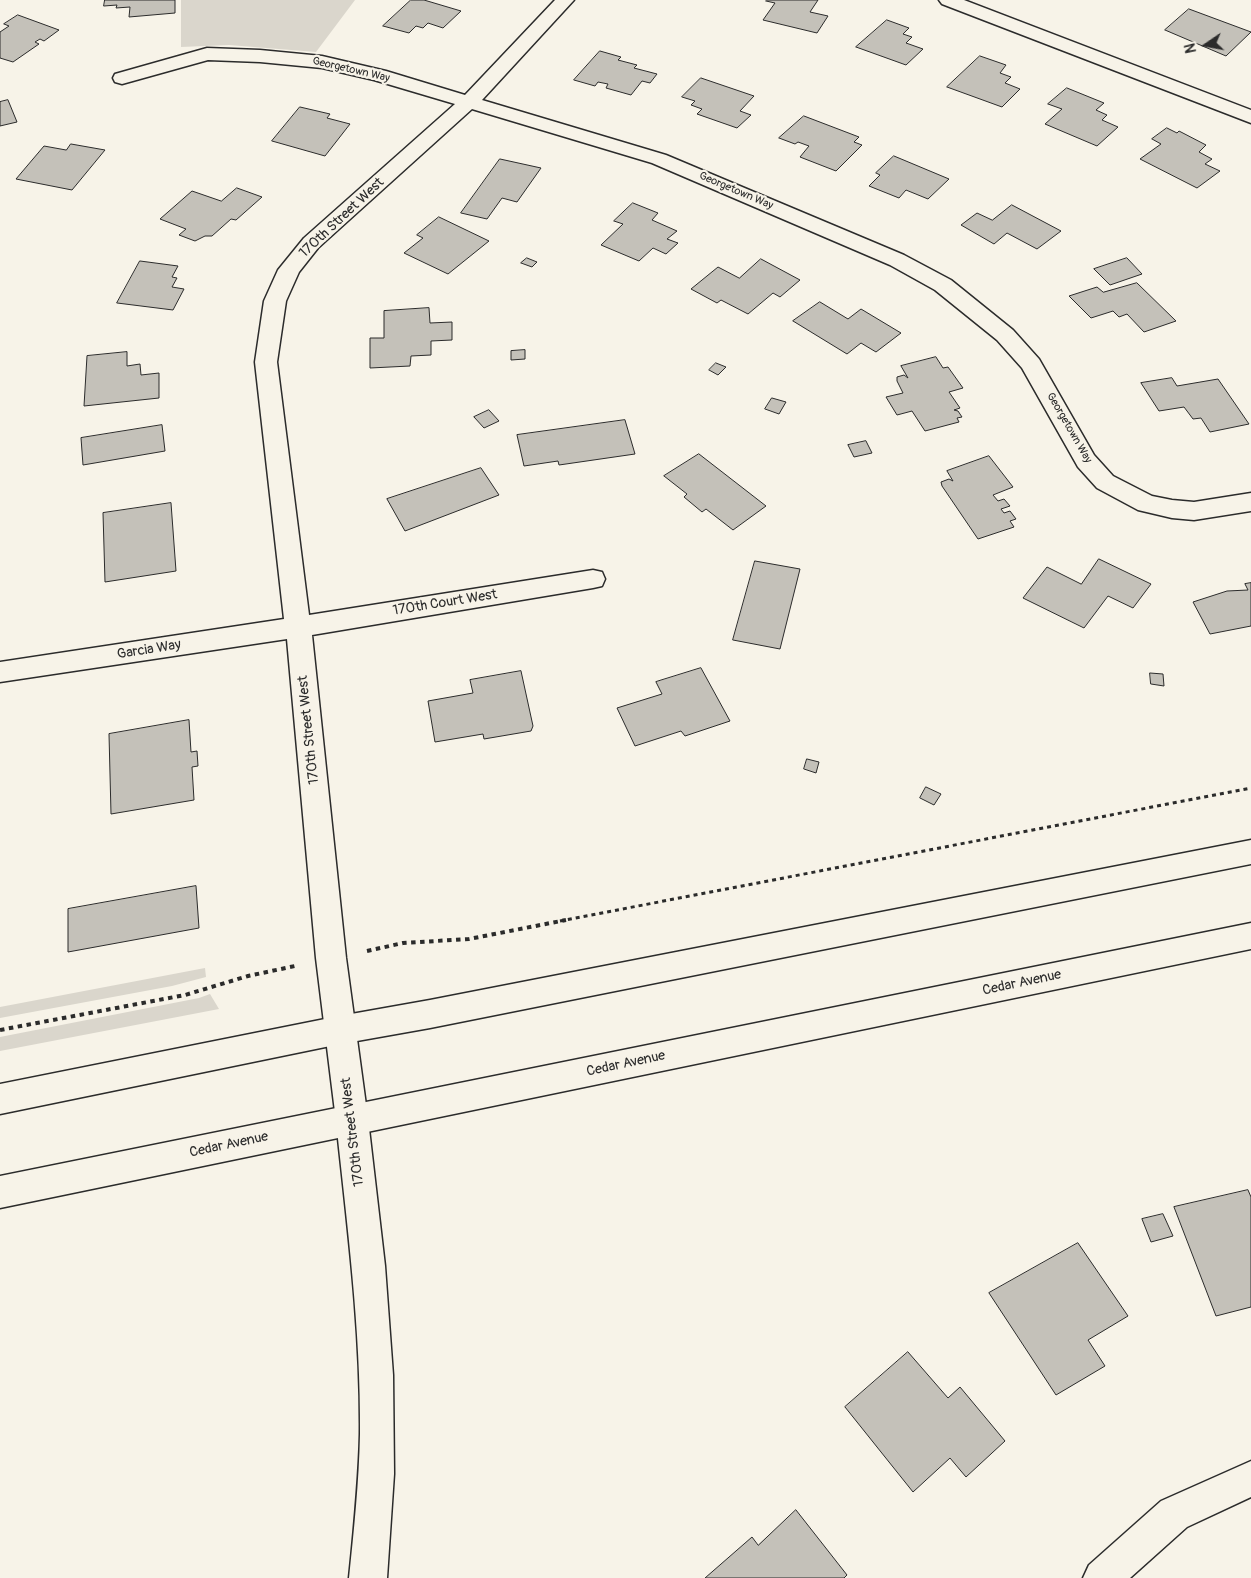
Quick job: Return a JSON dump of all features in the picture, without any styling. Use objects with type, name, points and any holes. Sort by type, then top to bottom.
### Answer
[{"type":"street","name":"170th Street West","points":[[368,1578],[378,1413],[371,1292],[352,1120],[331,958],[298,627],[266,362],[275,301],[289,270],[311,243],[469,102],[565,0]]},
{"type":"street","points":[[948,0],[1251,117]]},
{"type":"street","name":"Georgetown Way","points":[[122,78],[207,54],[268,56],[322,62],[350,68],[469,102],[659,159],[897,260],[943,285],[1005,335],[1031,364],[1086,461],[1105,482],[1147,504],[1172,509],[1194,511],[1251,502]]},
{"type":"street","name":"170th Court West","points":[[298,627],[593,579]]},
{"type":"street","name":"Garcia Way","points":[[0,672],[298,627]]},
{"type":"street","points":[[0,1098],[1251,852]]},
{"type":"street","name":"Cedar Avenue","points":[[0,1192],[1251,936]]},
{"type":"street","points":[[1102,1578],[1174,1514],[1251,1479]]},
{"type":"path","points":[[0,1030],[185,995],[248,976],[403,943],[469,939],[1251,788]]},
{"type":"shaded area","points":[[181,0],[355,0],[316,52],[229,45],[181,47]]},
{"type":"shaded area","points":[[205,968],[206,977],[172,986],[0,1018],[0,1007]]},
{"type":"shaded area","points":[[210,994],[219,1009],[0,1051],[0,1037],[199,998]]},
{"type":"building","points":[[105,0],[175,0],[175,13],[129,17],[130,7],[116,8],[117,5],[104,6]]},
{"type":"building","points":[[411,0],[424,0],[461,11],[443,28],[428,23],[423,28],[416,26],[409,33],[383,26]]},
{"type":"building","points":[[767,0],[818,0],[810,12],[828,16],[817,33],[763,20],[775,3]]},
{"type":"building","points":[[1189,9],[1251,32],[1226,56],[1165,30]]},
{"type":"building","points":[[18,15],[59,30],[44,41],[40,39],[35,42],[39,44],[13,62],[0,58],[0,32],[9,26],[4,24]]},
{"type":"building","points":[[887,20],[909,28],[903,34],[912,37],[906,43],[923,49],[906,65],[856,47]]},
{"type":"building","points":[[600,51],[621,57],[618,60],[637,65],[634,68],[657,74],[650,83],[642,81],[631,95],[606,88],[608,84],[598,82],[595,86],[574,80]]},
{"type":"building","points":[[980,56],[1006,65],[1000,73],[1011,77],[1005,83],[1020,89],[1002,107],[947,87]]},
{"type":"building","points":[[701,78],[754,96],[740,111],[751,115],[737,128],[697,114],[702,109],[691,105],[695,101],[682,97]]},
{"type":"building","points":[[1067,88],[1104,103],[1096,110],[1107,115],[1102,120],[1118,127],[1097,146],[1045,124],[1062,109],[1048,104]]},
{"type":"building","points":[[8,100],[17,122],[0,126],[0,102]]},
{"type":"building","points":[[300,107],[330,114],[327,118],[350,124],[325,156],[272,141]]},
{"type":"building","points":[[804,116],[859,137],[854,142],[862,145],[836,171],[800,157],[809,146],[798,142],[795,144],[779,138]]},
{"type":"building","points":[[1167,128],[1177,133],[1179,131],[1206,145],[1199,152],[1212,159],[1205,164],[1220,171],[1197,188],[1140,159],[1161,144],[1152,139]]},
{"type":"building","points":[[71,144],[105,150],[72,190],[16,179],[44,146],[66,150]]},
{"type":"building","points":[[894,156],[949,179],[928,199],[906,190],[899,198],[869,186],[880,175],[876,173]]},
{"type":"building","points":[[500,159],[541,168],[517,202],[502,198],[487,219],[461,213]]},
{"type":"building","points":[[237,188],[262,197],[236,220],[231,219],[212,236],[205,236],[195,241],[179,235],[186,229],[160,219],[192,191],[221,201]]},
{"type":"building","points":[[633,203],[658,213],[652,220],[677,231],[667,239],[678,243],[666,254],[653,248],[639,261],[601,245],[623,224],[614,221]]},
{"type":"building","points":[[1012,205],[1061,231],[1037,249],[1007,233],[994,244],[961,225],[977,213],[992,220]]},
{"type":"building","points":[[439,217],[489,241],[448,274],[404,253],[423,238],[417,235]]},
{"type":"building","points":[[527,258],[537,262],[532,267],[521,263]]},
{"type":"building","points":[[1127,258],[1142,274],[1110,285],[1094,269]]},
{"type":"building","points":[[761,259],[800,280],[780,297],[773,293],[748,314],[721,300],[717,303],[691,289],[718,267],[739,278]]},
{"type":"building","points":[[140,261],[178,266],[172,277],[177,278],[172,287],[184,289],[173,310],[117,303]]},
{"type":"building","points":[[1137,283],[1176,321],[1144,332],[1127,314],[1119,317],[1113,311],[1091,318],[1069,296],[1097,287],[1103,292]]},
{"type":"building","points":[[820,302],[848,319],[861,309],[901,333],[876,352],[861,343],[847,354],[793,321]]},
{"type":"building","points":[[429,308],[430,323],[452,322],[452,340],[431,341],[431,355],[411,356],[410,366],[370,368],[370,338],[384,338],[384,311]]},
{"type":"building","points":[[525,350],[525,359],[511,360],[511,351]]},
{"type":"building","points":[[127,352],[127,366],[140,364],[141,375],[159,373],[159,398],[84,406],[87,356]]},
{"type":"building","points":[[936,357],[943,368],[948,367],[963,388],[949,392],[960,408],[954,410],[958,411],[962,417],[957,418],[959,422],[925,431],[912,411],[897,415],[886,397],[903,393],[897,377],[904,375],[908,378],[901,366]]},
{"type":"building","points":[[716,363],[726,367],[718,375],[709,370]]},
{"type":"building","points":[[1172,378],[1177,386],[1218,379],[1249,424],[1210,432],[1201,418],[1193,419],[1184,407],[1159,411],[1141,383]]},
{"type":"building","points":[[772,398],[786,402],[779,414],[765,409]]},
{"type":"building","points":[[489,410],[499,421],[484,428],[474,417]]},
{"type":"building","points":[[625,420],[635,454],[559,465],[558,461],[524,466],[517,435]]},
{"type":"building","points":[[162,425],[165,451],[83,465],[81,438]]},
{"type":"building","points":[[866,441],[872,453],[854,457],[848,445]]},
{"type":"building","points":[[699,454],[766,506],[733,530],[706,509],[702,512],[684,497],[687,494],[664,476]]},
{"type":"building","points":[[989,456],[1013,487],[993,495],[998,501],[1004,499],[1010,506],[1001,509],[1004,513],[1010,511],[1016,519],[1010,521],[1014,527],[978,539],[941,482],[949,479],[953,481],[947,471]]},
{"type":"building","points":[[481,468],[499,495],[405,531],[387,499]]},
{"type":"building","points":[[171,503],[176,571],[105,582],[103,513]]},
{"type":"building","points":[[1099,559],[1151,584],[1133,608],[1108,596],[1084,628],[1023,598],[1047,567],[1081,584]]},
{"type":"building","points":[[755,561],[800,569],[780,649],[733,640]]},
{"type":"building","points":[[1251,583],[1251,626],[1210,634],[1193,602],[1227,591],[1248,590],[1245,584]]},
{"type":"building","points":[[701,668],[730,721],[685,736],[681,731],[635,746],[617,708],[662,694],[656,682]]},
{"type":"building","points":[[521,671],[533,726],[531,731],[484,739],[483,734],[435,742],[428,701],[473,693],[470,680]]},
{"type":"building","points":[[1150,673],[1163,674],[1164,686],[1151,684]]},
{"type":"building","points":[[189,720],[191,752],[197,751],[198,766],[192,767],[194,800],[111,814],[109,734]]},
{"type":"building","points":[[807,759],[819,762],[816,773],[804,769]]},
{"type":"building","points":[[926,787],[941,794],[934,805],[920,798]]},
{"type":"building","points":[[196,886],[199,928],[68,952],[68,909]]},
{"type":"building","points":[[1248,1190],[1251,1197],[1251,1307],[1216,1316],[1174,1207]]},
{"type":"building","points":[[1163,1214],[1173,1236],[1151,1242],[1142,1219]]},
{"type":"building","points":[[1078,1243],[1128,1316],[1088,1340],[1105,1366],[1056,1395],[989,1293]]},
{"type":"building","points":[[908,1352],[948,1398],[960,1387],[1005,1441],[966,1477],[950,1458],[913,1492],[845,1407]]},
{"type":"building","points":[[796,1510],[847,1575],[844,1578],[705,1578],[752,1537],[758,1545]]}]
